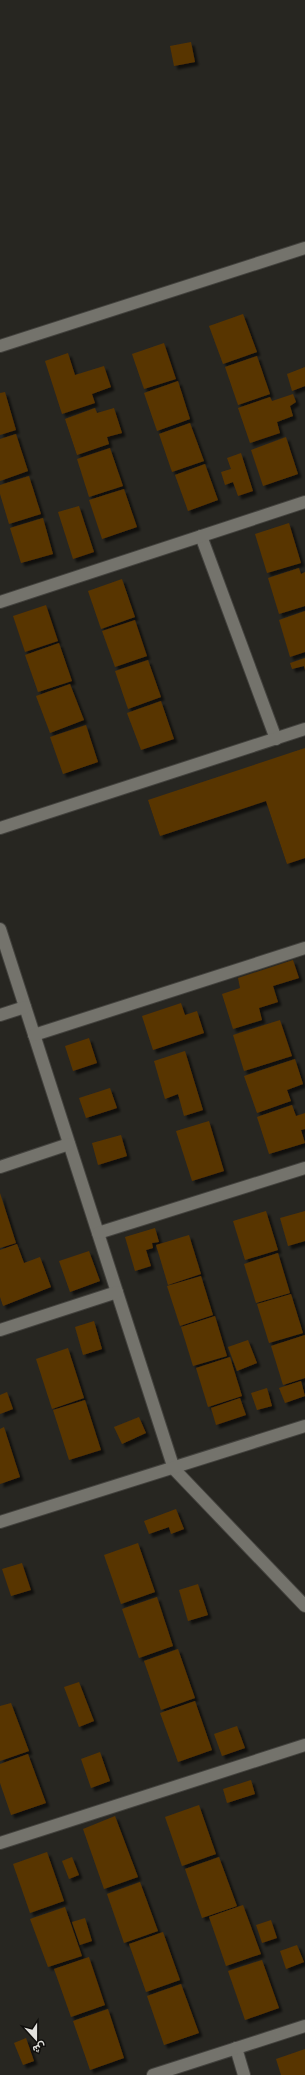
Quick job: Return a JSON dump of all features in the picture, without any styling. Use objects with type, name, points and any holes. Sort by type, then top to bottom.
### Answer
[{"type":"street","points":[[0,346],[305,248]]},
{"type":"street","points":[[0,602],[305,502]]},
{"type":"street","points":[[202,536],[276,739]]},
{"type":"street","points":[[0,828],[305,729]]},
{"type":"street","points":[[0,929],[174,1469],[305,1606]]},
{"type":"street","points":[[34,1035],[305,948]]},
{"type":"street","points":[[0,1015],[25,1007]]},
{"type":"street","points":[[0,1167],[69,1144]]},
{"type":"street","points":[[98,1233],[305,1168]]},
{"type":"street","points":[[0,1330],[117,1292]]},
{"type":"street","points":[[0,1522],[174,1469],[305,1426]]},
{"type":"street","points":[[0,1843],[305,1745]]},
{"type":"street","points":[[153,2075],[305,2026]]},
{"type":"street","points":[[236,2048],[244,2075]]},
{"type":"building","points":[[191,42],[195,62],[174,66],[170,46]]},
{"type":"building","points":[[243,314],[257,352],[223,364],[209,326]]},
{"type":"building","points":[[164,343],[176,379],[144,389],[132,354]]},
{"type":"building","points":[[68,353],[75,375],[104,366],[111,387],[92,394],[95,403],[62,414],[45,361]]},
{"type":"building","points":[[257,356],[270,394],[238,405],[225,367]]},
{"type":"building","points":[[305,367],[305,386],[292,391],[287,374]]},
{"type":"building","points":[[178,381],[190,419],[157,431],[144,393]]},
{"type":"building","points":[[5,392],[16,430],[0,435],[0,393]]},
{"type":"building","points":[[293,394],[296,402],[290,406],[293,416],[277,422],[280,433],[250,443],[238,408],[270,397],[272,401]]},
{"type":"building","points":[[95,408],[97,413],[114,408],[122,433],[107,437],[109,444],[77,455],[65,419]]},
{"type":"building","points":[[190,423],[204,461],[172,472],[159,434]]},
{"type":"building","points":[[16,434],[28,471],[0,481],[0,439]]},
{"type":"building","points":[[286,437],[298,474],[263,486],[251,450]]},
{"type":"building","points":[[110,448],[123,486],[89,497],[77,459]]},
{"type":"building","points":[[241,453],[253,491],[238,496],[233,482],[225,485],[221,472],[231,469],[227,458]]},
{"type":"building","points":[[205,464],[218,500],[188,511],[175,475]]},
{"type":"building","points":[[29,476],[41,514],[9,524],[0,494],[0,485]]},
{"type":"building","points":[[124,489],[137,527],[102,539],[89,500]]},
{"type":"building","points":[[79,506],[94,552],[73,559],[58,512]]},
{"type":"building","points":[[43,518],[53,554],[21,563],[10,528]]},
{"type":"building","points":[[289,523],[301,563],[267,573],[255,534]]},
{"type":"building","points":[[299,568],[301,574],[305,572],[305,606],[279,614],[268,578]]},
{"type":"building","points":[[122,579],[135,617],[101,629],[88,591]]},
{"type":"building","points":[[46,605],[58,641],[25,652],[13,616]]},
{"type":"building","points":[[305,611],[305,652],[290,657],[279,620]]},
{"type":"building","points":[[135,620],[147,656],[115,667],[102,631]]},
{"type":"building","points":[[59,643],[72,681],[38,692],[25,655]]},
{"type":"building","points":[[305,658],[305,670],[304,666],[292,669],[290,663]]},
{"type":"building","points":[[148,660],[161,697],[128,709],[115,671]]},
{"type":"building","points":[[70,684],[84,720],[50,733],[36,696]]},
{"type":"building","points":[[161,701],[174,739],[141,750],[127,713]]},
{"type":"building","points":[[86,725],[98,762],[63,774],[50,737]]},
{"type":"building","points":[[305,748],[305,858],[287,864],[266,801],[160,836],[148,800]]},
{"type":"building","points":[[293,960],[299,978],[273,986],[278,1002],[259,1008],[262,1020],[233,1029],[222,994],[240,988],[238,978]]},
{"type":"building","points":[[181,1003],[185,1015],[197,1011],[204,1033],[153,1050],[142,1016]]},
{"type":"building","points":[[280,1020],[292,1056],[244,1071],[233,1035]]},
{"type":"building","points":[[89,1038],[97,1063],[73,1071],[65,1046]]},
{"type":"building","points":[[185,1051],[203,1110],[184,1116],[178,1094],[165,1099],[154,1061]]},
{"type":"building","points":[[295,1059],[303,1084],[287,1090],[291,1101],[257,1113],[244,1076]]},
{"type":"building","points":[[110,1088],[117,1108],[86,1118],[79,1098]]},
{"type":"building","points":[[292,1105],[296,1116],[305,1113],[305,1129],[301,1130],[305,1143],[269,1154],[257,1117]]},
{"type":"building","points":[[209,1121],[224,1171],[192,1181],[176,1131]]},
{"type":"building","points":[[121,1135],[127,1156],[98,1165],[92,1143]]},
{"type":"building","points":[[0,1193],[16,1243],[0,1248]]},
{"type":"building","points":[[266,1211],[278,1250],[245,1260],[233,1221]]},
{"type":"building","points":[[305,1211],[305,1241],[288,1246],[280,1218]]},
{"type":"building","points":[[155,1228],[159,1242],[152,1243],[153,1248],[146,1250],[151,1266],[135,1271],[125,1237]]},
{"type":"building","points":[[189,1235],[201,1274],[168,1285],[156,1245]]},
{"type":"building","points":[[17,1244],[24,1263],[40,1257],[51,1287],[3,1306],[0,1297],[0,1250]]},
{"type":"building","points":[[89,1251],[100,1281],[70,1292],[59,1261]]},
{"type":"building","points":[[278,1253],[290,1293],[256,1303],[244,1264]]},
{"type":"building","points":[[201,1276],[213,1315],[180,1326],[167,1286]]},
{"type":"building","points":[[291,1294],[303,1333],[269,1343],[257,1304]]},
{"type":"building","points":[[215,1316],[227,1356],[193,1366],[181,1327]]},
{"type":"building","points":[[94,1321],[102,1349],[83,1355],[75,1327]]},
{"type":"building","points":[[305,1335],[305,1378],[283,1385],[271,1346]]},
{"type":"building","points":[[248,1340],[257,1363],[237,1371],[228,1347]]},
{"type":"building","points":[[68,1348],[84,1398],[52,1409],[36,1359]]},
{"type":"building","points":[[230,1357],[242,1396],[208,1407],[196,1368]]},
{"type":"building","points":[[301,1381],[305,1396],[285,1403],[279,1388]]},
{"type":"building","points":[[267,1388],[272,1406],[257,1410],[251,1393]]},
{"type":"building","points":[[7,1392],[13,1409],[0,1414],[0,1395]]},
{"type":"building","points":[[240,1398],[246,1415],[216,1425],[211,1408]]},
{"type":"building","points":[[85,1400],[101,1450],[69,1460],[53,1410]]},
{"type":"building","points":[[139,1417],[146,1433],[122,1444],[114,1427]]},
{"type":"building","points":[[4,1427],[20,1477],[0,1484],[0,1429]]},
{"type":"building","points":[[176,1509],[184,1529],[171,1534],[169,1527],[149,1534],[144,1521]]},
{"type":"building","points":[[138,1543],[155,1592],[121,1604],[104,1555]]},
{"type":"building","points":[[22,1563],[31,1590],[11,1596],[2,1569]]},
{"type":"building","points":[[198,1584],[208,1615],[188,1621],[179,1590]]},
{"type":"building","points":[[157,1597],[173,1646],[139,1658],[122,1609]]},
{"type":"building","points":[[178,1649],[195,1698],[161,1710],[144,1661]]},
{"type":"building","points":[[79,1682],[94,1721],[79,1727],[64,1687]]},
{"type":"building","points":[[195,1701],[212,1750],[178,1762],[160,1713]]},
{"type":"building","points":[[11,1703],[29,1751],[0,1761],[0,1706]]},
{"type":"building","points":[[237,1726],[245,1748],[222,1756],[214,1734]]},
{"type":"building","points":[[100,1752],[110,1781],[91,1788],[81,1759]]},
{"type":"building","points":[[28,1754],[46,1803],[11,1815],[0,1783],[0,1764]]},
{"type":"building","points":[[251,1780],[255,1794],[227,1803],[223,1789]]},
{"type":"building","points":[[199,1805],[216,1854],[182,1866],[165,1817]]},
{"type":"building","points":[[115,1816],[138,1877],[104,1889],[83,1829]]},
{"type":"building","points":[[47,1852],[64,1901],[30,1913],[13,1864]]},
{"type":"building","points":[[72,1857],[79,1875],[69,1879],[62,1861]]},
{"type":"building","points":[[219,1857],[237,1906],[202,1918],[185,1869]]},
{"type":"building","points":[[140,1882],[158,1931],[124,1943],[107,1894]]},
{"type":"building","points":[[243,1905],[261,1954],[226,1966],[209,1917]]},
{"type":"building","points":[[65,1907],[82,1956],[48,1967],[30,1919]]},
{"type":"building","points":[[85,1918],[92,1941],[80,1945],[72,1922]]},
{"type":"building","points":[[271,1920],[277,1938],[262,1943],[256,1925]]},
{"type":"building","points":[[163,1932],[180,1980],[146,1992],[129,1944]]},
{"type":"building","points":[[297,1945],[304,1962],[286,1969],[280,1951]]},
{"type":"building","points":[[89,1957],[105,2005],[71,2017],[54,1969]]},
{"type":"building","points":[[262,1960],[279,2008],[245,2020],[228,1971]]},
{"type":"building","points":[[181,1984],[199,2033],[164,2045],[147,1996]]},
{"type":"building","points":[[108,2009],[124,2058],[90,2070],[73,2021]]},
{"type":"building","points":[[26,2038],[34,2061],[23,2065],[14,2043]]},
{"type":"building","points":[[305,2049],[305,2075],[281,2075],[276,2059]]}]
